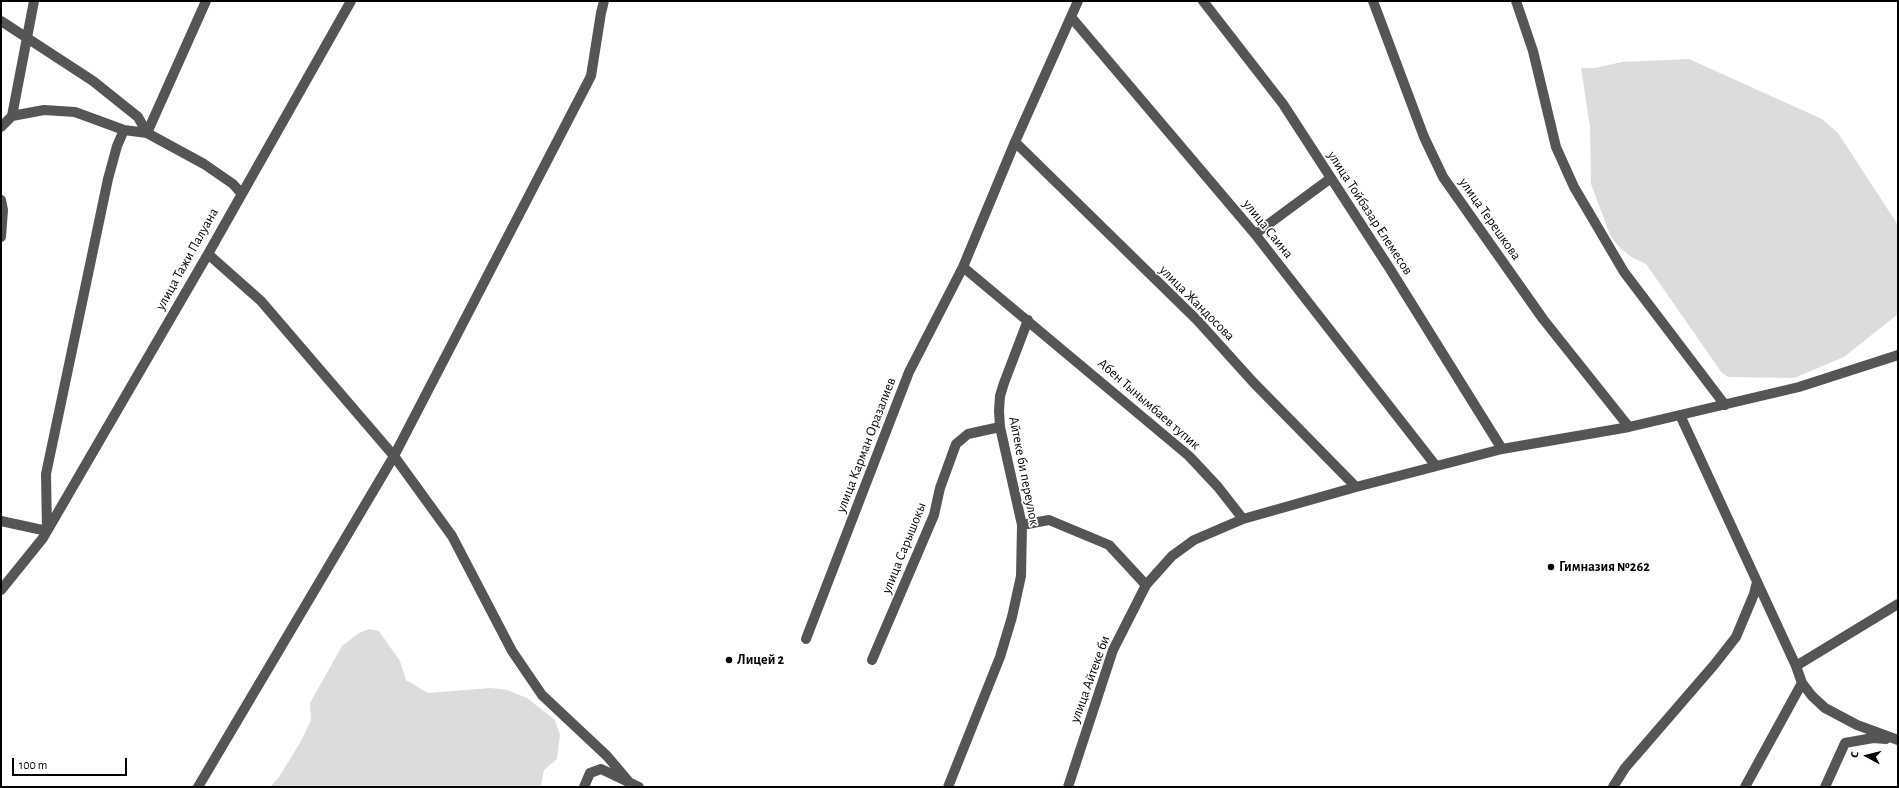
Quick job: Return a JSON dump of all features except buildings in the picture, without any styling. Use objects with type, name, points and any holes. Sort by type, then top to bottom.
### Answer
[{"type":"street","points":[[1,127],[12,116],[34,1]]},
{"type":"street","points":[[147,133],[206,1]]},
{"type":"street","name":"улица Тажи Палуана","points":[[1,590],[47,530],[208,254],[241,193],[351,1]]},
{"type":"street","points":[[198,787],[394,456],[591,76],[604,1]]},
{"type":"street","name":"улица Карман Оразалиев","points":[[806,639],[909,372],[963,267],[1015,142],[1078,1]]},
{"type":"street","name":"улица Тойбазар Елемесов","points":[[1203,1],[1283,104],[1390,269],[1502,449]]},
{"type":"street","name":"улица Терешкова","points":[[1373,1],[1424,137],[1443,177],[1544,319],[1629,427]]},
{"type":"street","points":[[1516,1],[1533,51],[1556,147],[1574,187],[1624,272],[1725,404]]},
{"type":"street","name":"улица Саина","points":[[1071,17],[1255,234],[1436,466]]},
{"type":"street","points":[[1,21],[92,81],[138,116],[147,133]]},
{"type":"street","points":[[12,116],[44,110],[75,112],[124,130],[147,133],[204,164],[233,184],[241,193]]},
{"type":"street","points":[[1,521],[47,530],[46,474],[108,179],[124,130]]},
{"type":"street","name":"улица Жандосова","points":[[1015,142],[1197,320],[1253,382],[1356,487]]},
{"type":"street","points":[[1255,234],[1331,178]]},
{"type":"street","points":[[1,200],[3,210],[1,237]]},
{"type":"street","points":[[208,254],[261,301],[394,456],[452,536],[512,651],[542,695],[607,756],[628,782]]},
{"type":"street","name":"Абен Тынымбаев тупик","points":[[963,267],[1189,456],[1218,487],[1243,519]]},
{"type":"street","name":"Айтеке би переулок","points":[[948,787],[1000,657],[1012,617],[1021,576],[1022,525],[1000,427],[999,411],[1000,396],[1028,320]]},
{"type":"street","name":"улица Айтеке би","points":[[1068,787],[1113,650],[1146,585],[1172,556],[1194,540],[1243,519],[1356,487],[1502,449],[1629,427],[1799,387],[1898,355]]},
{"type":"street","points":[[1680,415],[1796,666],[1802,683],[1812,696],[1825,708],[1857,725],[1898,740]]},
{"type":"street","name":"улица Сарышокы","points":[[872,660],[934,516],[940,488],[956,444],[968,434],[1000,427]]},
{"type":"street","points":[[1022,525],[1049,520],[1109,545],[1146,585]]},
{"type":"street","points":[[1613,787],[1625,768],[1714,665],[1736,637],[1754,594],[1757,582]]},
{"type":"street","points":[[1796,666],[1898,604]]},
{"type":"street","points":[[1745,787],[1802,683]]},
{"type":"street","points":[[1825,787],[1845,743],[1873,738],[1898,740]]},
{"type":"street","points":[[584,787],[590,773],[601,769],[639,787]]},
{"type":"shaded area","points":[[1689,59],[1822,119],[1838,133],[1898,225],[1898,314],[1844,357],[1794,378],[1728,377],[1722,373],[1646,264],[1631,257],[1619,247],[1610,235],[1591,184],[1590,127],[1581,68],[1595,68],[1622,62]]},
{"type":"shaded area","points":[[369,629],[379,631],[400,661],[406,680],[428,693],[491,688],[507,690],[527,698],[555,720],[560,735],[557,759],[544,770],[541,785],[539,787],[270,787],[279,777],[300,743],[311,720],[310,703],[342,646],[359,633]]},
{"type":"place","name":"Гимназия №262","points":[[1551,567]]},
{"type":"place","name":"Лицей 2","points":[[729,660]]}]
